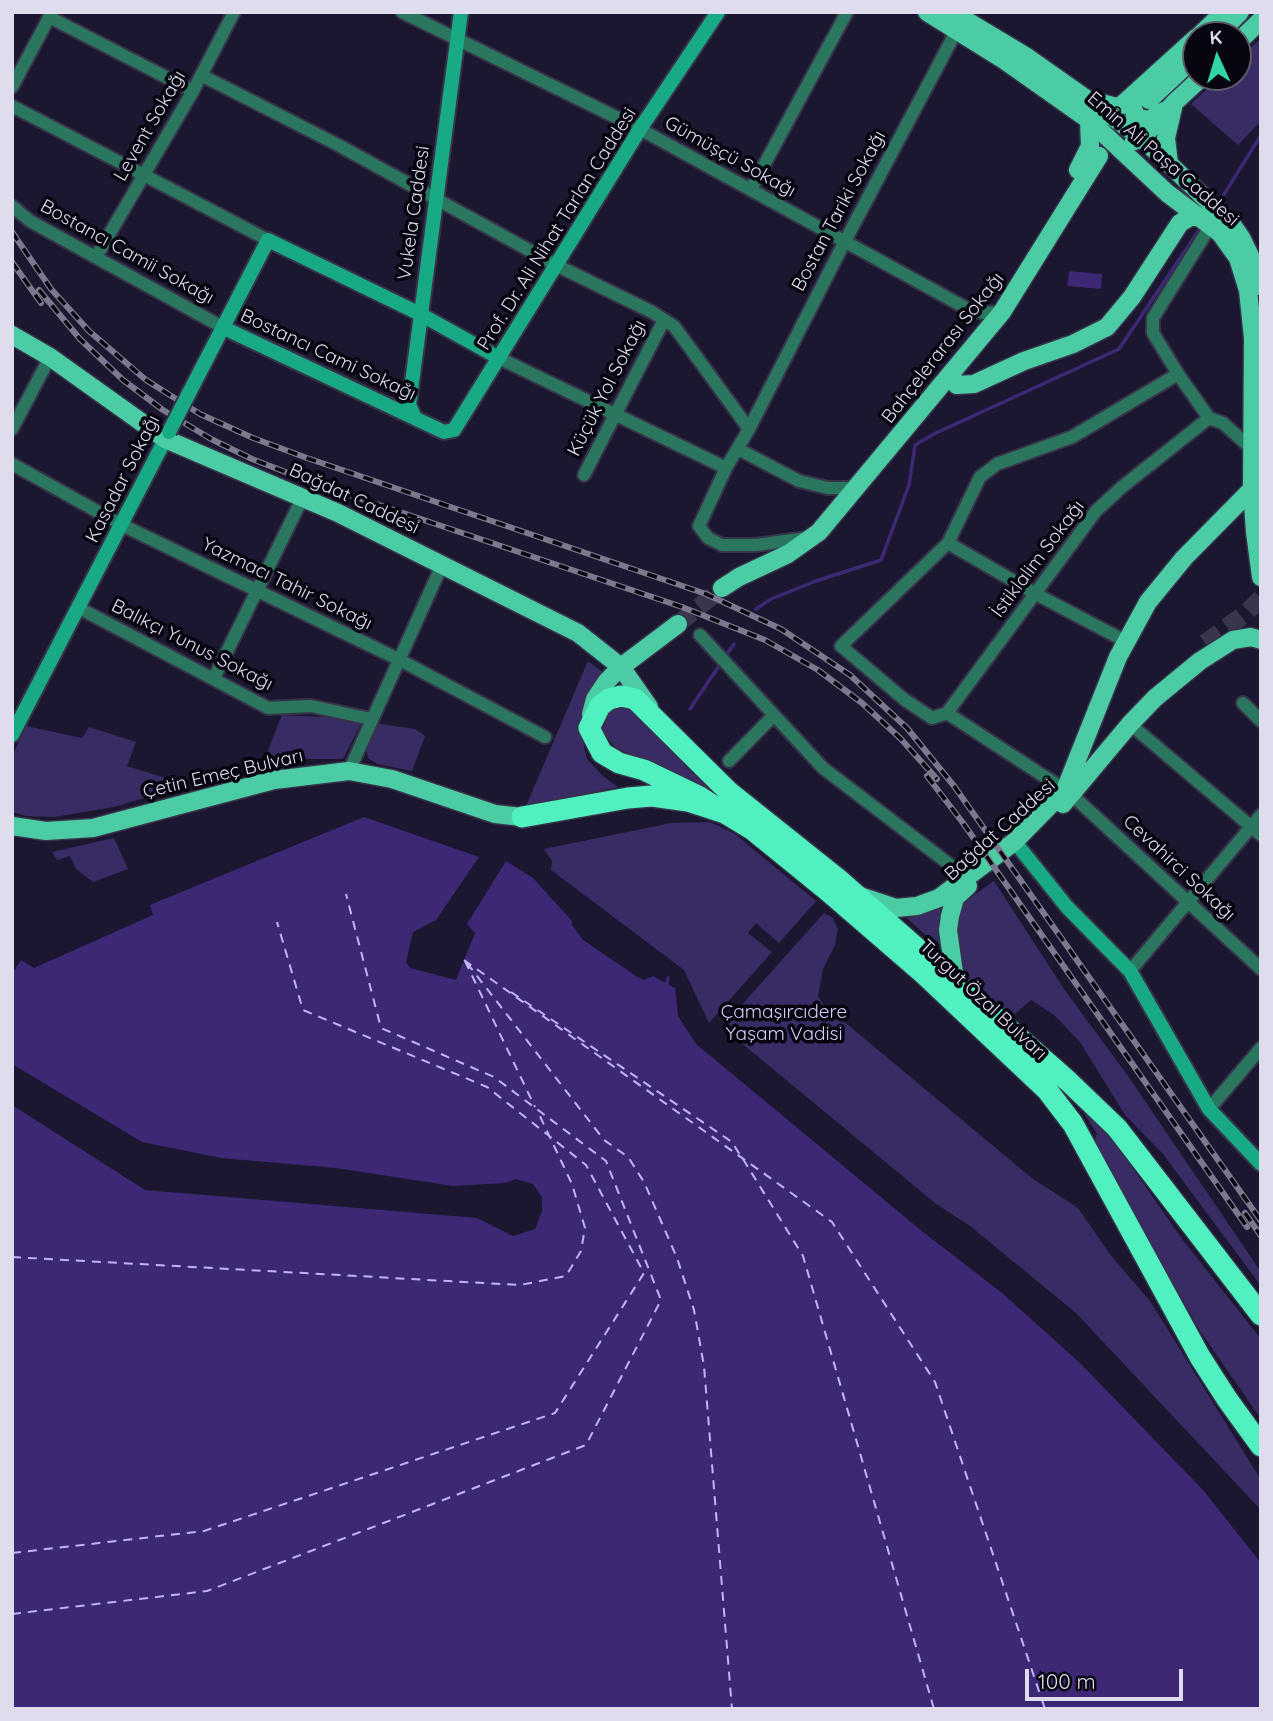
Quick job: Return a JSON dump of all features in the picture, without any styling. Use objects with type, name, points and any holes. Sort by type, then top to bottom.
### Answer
[{"type":"highway","name":"Turgut Özal Bulvarı","points":[[589,728],[600,706],[610,699],[621,696],[635,699],[729,792],[955,980],[1117,1128],[1261,1315]]},
{"type":"highway","points":[[589,728],[602,753],[619,763],[644,770],[700,797],[725,813]]},
{"type":"highway","name":"Turgut Özal Bulvarı","points":[[522,817],[652,796],[688,801],[725,813],[753,830],[828,891],[924,974],[1046,1090],[1073,1124],[1200,1357],[1261,1446]]},
{"type":"highway","points":[[1210,1249],[1236,1299],[1261,1331]]},
{"type":"highway","points":[[1200,1357],[1261,1424]]},
{"type":"main road","name":"Vukela Caddesi","points":[[415,418],[410,413],[409,405],[461,12]]},
{"type":"main road","name":"Prof. Dr. Ali Nihat Tarlan Caddesi","points":[[415,418],[443,432],[454,430],[640,130],[718,12]]},
{"type":"main road","name":"Emin Ali Paşa Caddesi","points":[[928,12],[958,18],[1027,57],[1142,138],[1169,163],[1231,223],[1256,258],[1261,324]]},
{"type":"main road","name":"Emin Ali Paşa Caddesi","points":[[958,18],[1001,58],[1089,120],[1167,192],[1220,233],[1238,258],[1248,290],[1253,338],[1257,450],[1255,532],[1261,577]]},
{"type":"main road","points":[[1182,54],[1133,110],[1137,118],[1143,120],[1156,117],[1187,91]]},
{"type":"main road","points":[[1088,99],[1116,107],[1122,105],[1143,96],[1182,67]]},
{"type":"main road","points":[[1116,144],[1142,138],[1175,102]]},
{"type":"main road","points":[[1169,163],[1166,138],[1175,102]]},
{"type":"main road","points":[[1052,232],[1066,194],[1090,146],[1089,120]]},
{"type":"main road","name":"Bahçelerarası Sokağı","points":[[722,588],[788,554],[811,538],[856,488],[1002,312],[1099,156]]},
{"type":"main road","points":[[951,375],[957,385],[974,384],[1024,361],[1073,344],[1107,327],[1132,297],[1180,223],[1190,217],[1205,221]]},
{"type":"main road","points":[[268,240],[420,314],[499,358]]},
{"type":"main road","name":"Kasadar Sokağı","points":[[12,736],[268,240]]},
{"type":"main road","name":"Bostancı Cami Sokağı","points":[[224,328],[415,418]]},
{"type":"main road","name":"Bağdat Caddesi","points":[[12,335],[167,435],[303,497],[579,633],[621,667],[659,723]]},
{"type":"main road","name":"Emin Ali Paşa Caddesi","points":[[1256,494],[1260,470],[1257,450]]},
{"type":"main road","points":[[1069,793],[1094,713],[1125,642],[1148,603],[1184,558],[1256,494]]},
{"type":"main road","points":[[589,728],[596,699],[607,681],[621,667],[678,624]]},
{"type":"main road","points":[[1155,698],[1200,661],[1233,640],[1251,637],[1261,640]]},
{"type":"main road","points":[[1155,698],[1171,677],[1205,643]]},
{"type":"main road","name":"Bağdat Caddesi","points":[[955,980],[948,930],[955,898],[1069,793],[1155,698]]},
{"type":"main road","name":"Çetin Emeç Bulvarı","points":[[17,825],[67,831],[93,828],[274,780],[349,771],[392,779],[495,814],[522,817]]},
{"type":"main road","points":[[1016,844],[1067,907],[1130,971],[1209,1109],[1261,1164]]},
{"type":"main road","name":"Bağdat Caddesi","points":[[855,895],[896,908],[917,906],[939,898],[1016,844]]},
{"type":"street","name":"Levent Sokağı","points":[[96,257],[192,91],[234,12]]},
{"type":"street","name":"Gümüşçü Sokağı","points":[[402,12],[640,130],[966,308],[983,313],[1002,312]]},
{"type":"street","points":[[751,189],[847,12]]},
{"type":"street","points":[[12,87],[51,14],[192,91]]},
{"type":"street","name":"Bostan Tariki Sokağı","points":[[811,538],[756,545],[722,545],[708,538],[699,526],[726,468],[749,429],[923,92],[958,18]]},
{"type":"street","points":[[201,75],[674,326],[749,429]]},
{"type":"street","points":[[12,106],[268,240]]},
{"type":"street","name":"Bostancı Camii Sokağı","points":[[12,206],[30,221],[224,328]]},
{"type":"street","points":[[1205,221],[1153,318],[1153,333],[1209,418],[1223,423],[1257,450]]},
{"type":"street","name":"Küçük Yol Sokağı","points":[[584,475],[664,320]]},
{"type":"street","points":[[12,429],[51,358]]},
{"type":"street","points":[[499,358],[726,468]]},
{"type":"street","points":[[947,713],[932,718],[905,700],[841,646],[948,543],[980,477],[997,464],[1072,437],[1178,374]]},
{"type":"street","name":"İstiklalim Sokağı","points":[[947,713],[1096,511],[1209,418]]},
{"type":"street","points":[[738,449],[799,481],[828,488],[856,488]]},
{"type":"street","name":"Yazmacı Tahir Sokağı","points":[[12,464],[120,524],[398,659],[545,737]]},
{"type":"street","points":[[214,678],[303,497]]},
{"type":"street","points":[[948,543],[1125,642]]},
{"type":"street","points":[[349,771],[442,565]]},
{"type":"street","name":"Balıkçı Yunus Sokağı","points":[[79,608],[268,708],[311,706],[371,719]]},
{"type":"street","name":"Bağdat Caddesi","points":[[699,635],[823,768],[966,877]]},
{"type":"street","points":[[1243,704],[1261,721]]},
{"type":"street","name":"Cevahirci Sokağı","points":[[947,713],[1069,793],[1261,969]]},
{"type":"street","points":[[729,761],[774,715]]},
{"type":"street","points":[[1130,724],[1256,830]]},
{"type":"street","points":[[1130,971],[1256,830],[1261,815]]},
{"type":"street","points":[[1209,1109],[1261,1048]]},
{"type":"green space","points":[[1261,38],[1261,121],[1238,145],[1191,104],[1205,91],[1252,91],[1252,47]]},
{"type":"green space","points":[[588,661],[605,674],[583,728],[584,747],[587,759],[618,787],[526,806]]},
{"type":"green space","points":[[610,702],[632,709],[691,772],[707,781],[743,810],[616,748],[603,733],[602,727],[602,720]]},
{"type":"green space","points":[[282,715],[342,718],[361,724],[343,759],[306,759],[270,766],[268,750]]},
{"type":"green space","points":[[380,724],[415,729],[425,736],[412,771],[377,764],[368,758],[366,744],[369,733]]},
{"type":"green space","points":[[26,726],[82,738],[89,727],[136,742],[127,766],[188,785],[114,807],[54,817],[26,816],[12,812],[12,757]]},
{"type":"green space","name":"Çamaşırcıdere Yaşam Vadisi","points":[[710,822],[735,834],[816,901],[779,943],[756,923],[748,933],[772,952],[709,1023],[684,970],[551,870],[552,861],[544,849],[671,823]]},
{"type":"green space","points":[[114,838],[128,869],[93,882],[76,869],[70,856],[57,860],[52,852]]},
{"type":"green space","points":[[994,881],[1064,989],[1128,1076],[1261,1272],[1261,1286],[1163,1154],[1125,1115],[1080,1042],[1054,1015],[1031,1000],[1008,1020],[960,977],[953,921],[960,905]]},
{"type":"green space","points":[[946,901],[939,947],[900,912]]},
{"type":"green space","name":"Çamaşırcıdere Yaşam Vadisi","points":[[824,913],[833,918],[838,929],[835,945],[823,969],[818,996],[824,1005],[1033,1179],[1078,1208],[1112,1257],[1150,1301],[1261,1480],[1261,1510],[1076,1313],[970,1226],[935,1203],[722,1027]]},
{"type":"green space","points":[[1079,1105],[1113,1140],[1182,1239],[1261,1339],[1261,1419],[1200,1331],[1094,1142],[1097,1134]]},
{"type":"shaded area","points":[[1069,271],[1102,274],[1101,289],[1067,286]]},
{"type":"shaded area","points":[[364,817],[479,857],[436,920],[413,932],[406,962],[410,968],[456,980],[475,933],[467,924],[506,861],[533,878],[572,921],[583,940],[636,976],[644,980],[653,976],[675,988],[678,1016],[696,1044],[923,1232],[1002,1293],[1080,1363],[1203,1490],[1261,1563],[1261,1709],[12,1709],[12,1105],[145,1190],[477,1218],[513,1236],[535,1229],[542,1211],[542,1197],[533,1184],[516,1179],[505,1183],[453,1186],[336,1168],[221,1158],[142,1142],[12,1064],[12,974],[21,960],[34,968],[153,915],[150,905]]},
{"type":"waterway","points":[[1223,196],[1261,135]]},
{"type":"waterway","points":[[756,609],[771,599],[816,581],[881,560],[909,485],[915,445],[1119,349],[1201,227]]},
{"type":"waterway","points":[[725,657],[734,644]]},
{"type":"waterway","points":[[690,709],[721,663]]},
{"type":"waterway","points":[[667,984],[668,978]]},
{"type":"ferry route","points":[[12,1614],[207,1591],[586,1445],[661,1300],[606,1161],[494,1077],[381,1028],[346,894]]},
{"type":"ferry route","points":[[12,1553],[204,1531],[555,1413],[644,1273],[586,1165],[487,1087],[303,1010],[277,922]]},
{"type":"ferry route","points":[[464,960],[832,1222],[935,1382],[1045,1709]]},
{"type":"ferry route","points":[[465,961],[535,1107]]},
{"type":"ferry route","points":[[467,963],[604,1140],[628,1157],[644,1182],[677,1258],[694,1310],[704,1366],[732,1709]]},
{"type":"ferry route","points":[[511,992],[732,1142],[740,1155]]},
{"type":"ferry route","points":[[12,1257],[520,1285],[566,1276],[581,1251],[585,1228],[572,1184],[538,1112]]},
{"type":"ferry route","points":[[743,1159],[803,1256],[934,1709]]},
{"type":"tunnel","points":[[678,624],[722,588]]},
{"type":"tunnel","points":[[1205,643],[1245,614],[1261,598]]},
{"type":"railway","points":[[12,232],[51,289],[89,331],[146,380],[200,414],[307,458],[706,594],[781,629],[850,675],[907,728],[954,786],[1261,1221]]},
{"type":"railway","points":[[12,262],[41,303]]},
{"type":"railway","points":[[39,290],[80,339],[123,380],[163,410],[211,439],[252,459],[311,482],[682,607],[765,640],[818,670],[862,703],[900,738],[937,779]]},
{"type":"railway","points":[[927,776],[963,823],[1247,1227]]},
{"type":"railway","points":[[1245,1213],[1261,1236]]}]
